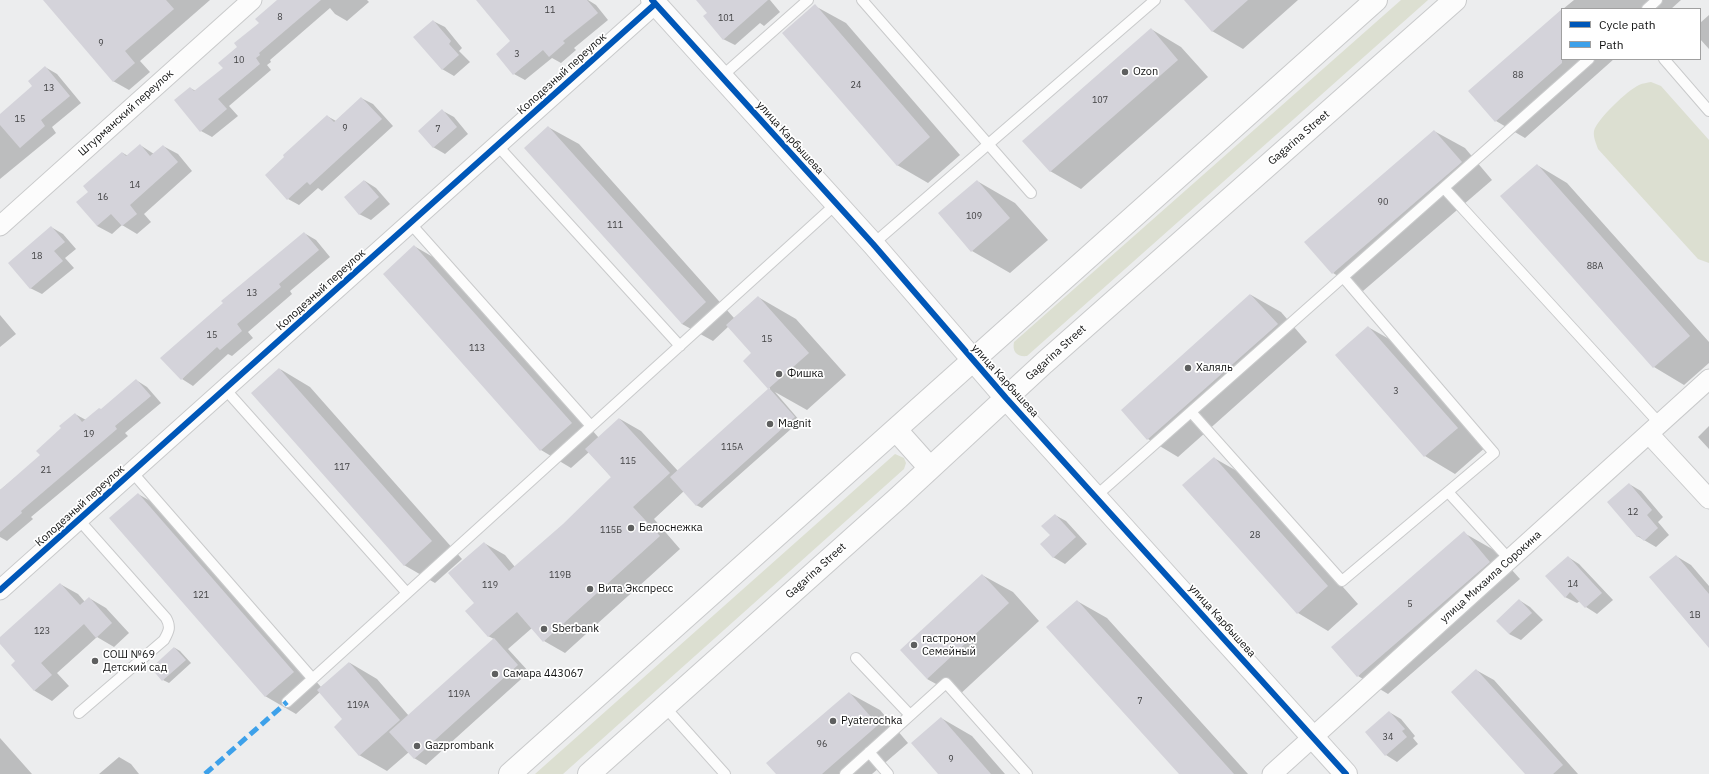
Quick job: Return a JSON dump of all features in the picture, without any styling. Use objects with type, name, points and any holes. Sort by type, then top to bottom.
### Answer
[{"type":"main road","points":[[510,774],[1376,0]]},
{"type":"main road","name":"Gagarina Street","points":[[589,774],[1006,398],[1455,0]]},
{"type":"main road","name":"улица Карбышева","points":[[653,2],[873,244],[1006,398],[1346,774]]},
{"type":"main road","points":[[896,430],[930,468]]},
{"type":"street","name":"Штурманский переулок","points":[[0,226],[252,0]]},
{"type":"street","name":"Колодезный переулок","points":[[0,590],[410,224],[653,2]]},
{"type":"street","name":"улица Михаила Сорокина","points":[[1272,774],[1314,738],[1709,379]]},
{"type":"street","points":[[1654,429],[1709,499]]},
{"type":"lane","points":[[721,77],[808,0]]},
{"type":"lane","points":[[862,0],[1031,193]]},
{"type":"lane","points":[[873,244],[1154,0]]},
{"type":"lane","points":[[1648,8],[1657,0]]},
{"type":"lane","points":[[1096,496],[1588,60]]},
{"type":"lane","points":[[1665,60],[1709,111]]},
{"type":"lane","points":[[497,145],[680,346]]},
{"type":"lane","points":[[1444,188],[1654,429]]},
{"type":"lane","points":[[287,702],[836,204]]},
{"type":"lane","points":[[410,224],[591,426]]},
{"type":"lane","points":[[1191,412],[1342,581],[1494,453],[1343,277]]},
{"type":"lane","points":[[225,389],[407,593]]},
{"type":"lane","points":[[132,472],[312,678]]},
{"type":"lane","points":[[1448,492],[1510,560]]},
{"type":"lane","points":[[79,520],[166,618],[169,624],[169,632],[164,640],[79,713]]},
{"type":"lane","points":[[856,658],[910,716]]},
{"type":"lane","points":[[845,774],[946,683],[1027,774]]},
{"type":"lane","points":[[665,707],[724,774]]},
{"type":"lane","points":[[869,752],[888,774]]},
{"type":"shaded area","points":[[1401,0],[1428,0],[1027,356],[1020,356],[1016,353],[1014,349],[1014,342]]},
{"type":"shaded area","points":[[1651,82],[1661,86],[1709,140],[1709,263],[1698,259],[1598,149],[1594,131],[1601,119],[1634,88],[1640,84]]},
{"type":"shaded area","points":[[895,454],[904,458],[906,463],[904,469],[563,774],[535,774]]},
{"type":"building","points":[[43,0],[166,0],[174,9],[125,51],[135,63],[113,82]]},
{"type":"building","points":[[277,0],[321,0],[259,53],[260,55],[256,58],[260,64],[218,99],[227,109],[200,132],[174,100],[190,87],[194,91],[223,68],[218,63],[237,47],[234,43],[259,23],[255,19]]},
{"type":"building","points":[[476,0],[587,0],[598,13],[563,41],[565,43],[549,57],[543,50],[513,75],[496,54],[510,41]]},
{"type":"building","points":[[696,0],[768,0],[723,40],[703,16],[707,13]]},
{"type":"building","points":[[1184,0],[1248,0],[1212,32]]},
{"type":"building","points":[[815,4],[930,137],[897,166],[782,33]]},
{"type":"building","points":[[1561,10],[1562,63],[1495,122],[1468,91]]},
{"type":"building","points":[[433,20],[451,41],[449,44],[459,55],[442,70],[413,37]]},
{"type":"building","points":[[1151,28],[1178,60],[1050,172],[1022,141]]},
{"type":"building","points":[[45,66],[70,96],[41,120],[45,126],[20,148],[0,125],[0,114],[32,86],[28,81]]},
{"type":"building","points":[[361,97],[382,119],[310,185],[307,182],[287,200],[265,175],[284,157],[283,155],[327,115],[334,122]]},
{"type":"building","points":[[442,109],[457,127],[433,148],[418,131]]},
{"type":"building","points":[[548,126],[706,302],[682,324],[524,148]]},
{"type":"building","points":[[1434,130],[1462,162],[1332,274],[1304,242]]},
{"type":"building","points":[[140,144],[150,156],[163,145],[178,162],[130,205],[137,214],[122,226],[111,214],[97,226],[76,202],[88,192],[83,186],[122,152],[126,156]]},
{"type":"building","points":[[1537,164],[1690,336],[1653,368],[1500,196]]},
{"type":"building","points":[[364,180],[379,197],[359,215],[344,197]]},
{"type":"building","points":[[977,180],[1010,218],[971,252],[938,213]]},
{"type":"building","points":[[51,226],[65,242],[54,251],[63,261],[30,289],[8,263]]},
{"type":"building","points":[[304,232],[319,250],[279,284],[281,287],[237,324],[242,331],[220,350],[217,347],[181,380],[160,358],[223,303],[221,301]]},
{"type":"building","points":[[414,245],[572,423],[540,451],[383,274]]},
{"type":"building","points":[[1250,294],[1278,324],[1147,440],[1121,410]]},
{"type":"building","points":[[758,296],[809,353],[768,389],[743,361],[751,353],[726,325]]},
{"type":"building","points":[[1368,326],[1458,428],[1424,457],[1335,355]]},
{"type":"building","points":[[279,368],[432,541],[404,566],[251,393]]},
{"type":"building","points":[[136,379],[151,396],[115,426],[117,429],[21,511],[22,513],[0,532],[0,490],[40,455],[36,451],[61,428],[59,426],[75,413],[82,422],[99,408],[101,409]]},
{"type":"building","points":[[769,388],[795,417],[696,506],[670,477]]},
{"type":"building","points":[[619,418],[670,473],[633,507],[660,536],[543,642],[517,612],[488,637],[465,611],[474,603],[448,573],[484,542],[509,571],[563,524],[611,477],[585,449]]},
{"type":"building","points":[[1214,457],[1328,586],[1297,614],[1182,485]]},
{"type":"building","points":[[1629,483],[1652,510],[1647,515],[1658,528],[1644,541],[1639,536],[1637,537],[1607,502]]},
{"type":"building","points":[[138,493],[294,672],[265,697],[109,518]]},
{"type":"building","points":[[1055,514],[1076,537],[1053,558],[1040,544],[1050,535],[1041,526]]},
{"type":"building","points":[[1464,531],[1490,562],[1357,677],[1331,647]]},
{"type":"building","points":[[1676,555],[1709,594],[1709,648],[1649,577]]},
{"type":"building","points":[[1568,556],[1602,593],[1585,608],[1570,592],[1565,598],[1545,576]]},
{"type":"building","points":[[982,574],[1009,603],[927,679],[900,650]]},
{"type":"building","points":[[60,583],[80,605],[89,597],[112,623],[96,638],[84,624],[41,663],[52,675],[34,691],[11,665],[15,661],[0,644],[0,637]]},
{"type":"building","points":[[1519,599],[1532,613],[1509,634],[1496,621]]},
{"type":"building","points":[[1077,600],[1234,774],[1179,774],[1046,627]]},
{"type":"building","points":[[494,638],[518,665],[414,759],[389,732]]},
{"type":"building","points":[[174,647],[186,660],[162,681],[151,668]]},
{"type":"building","points":[[349,662],[400,720],[359,756],[334,727],[342,719],[317,690]]},
{"type":"building","points":[[1476,669],[1563,765],[1553,774],[1525,774],[1451,692]]},
{"type":"building","points":[[849,692],[878,725],[822,774],[776,774],[766,763]]},
{"type":"building","points":[[1389,711],[1405,729],[1402,731],[1407,737],[1385,756],[1365,732]]},
{"type":"building","points":[[941,717],[991,774],[938,774],[911,743]]},
{"type":"marked path","points":[[205,774],[287,702]]},
{"type":"cycle path","points":[[652,0],[873,244],[1006,398],[1346,774]]},
{"type":"cycle path","points":[[0,590],[655,4]]},
{"type":"place","name":"Ozon","points":[[1125,72]]},
{"type":"place","name":"Халяль","points":[[1188,368]]},
{"type":"place","name":"Фишка","points":[[779,374]]},
{"type":"place","name":"Magnit","points":[[770,424]]},
{"type":"place","name":"Белоснежка","points":[[631,528]]},
{"type":"place","name":"Вита Экспресс","points":[[590,589]]},
{"type":"place","name":"Sberbank","points":[[544,629]]},
{"type":"place","name":"гастроном Семейный","points":[[914,645]]},
{"type":"place","name":"СОШ №69 Детский сад","points":[[95,661]]},
{"type":"place","name":"Самара 443067","points":[[495,674]]},
{"type":"place","name":"Pyaterochka","points":[[833,721]]},
{"type":"place","name":"Gazprombank","points":[[417,746]]}]
